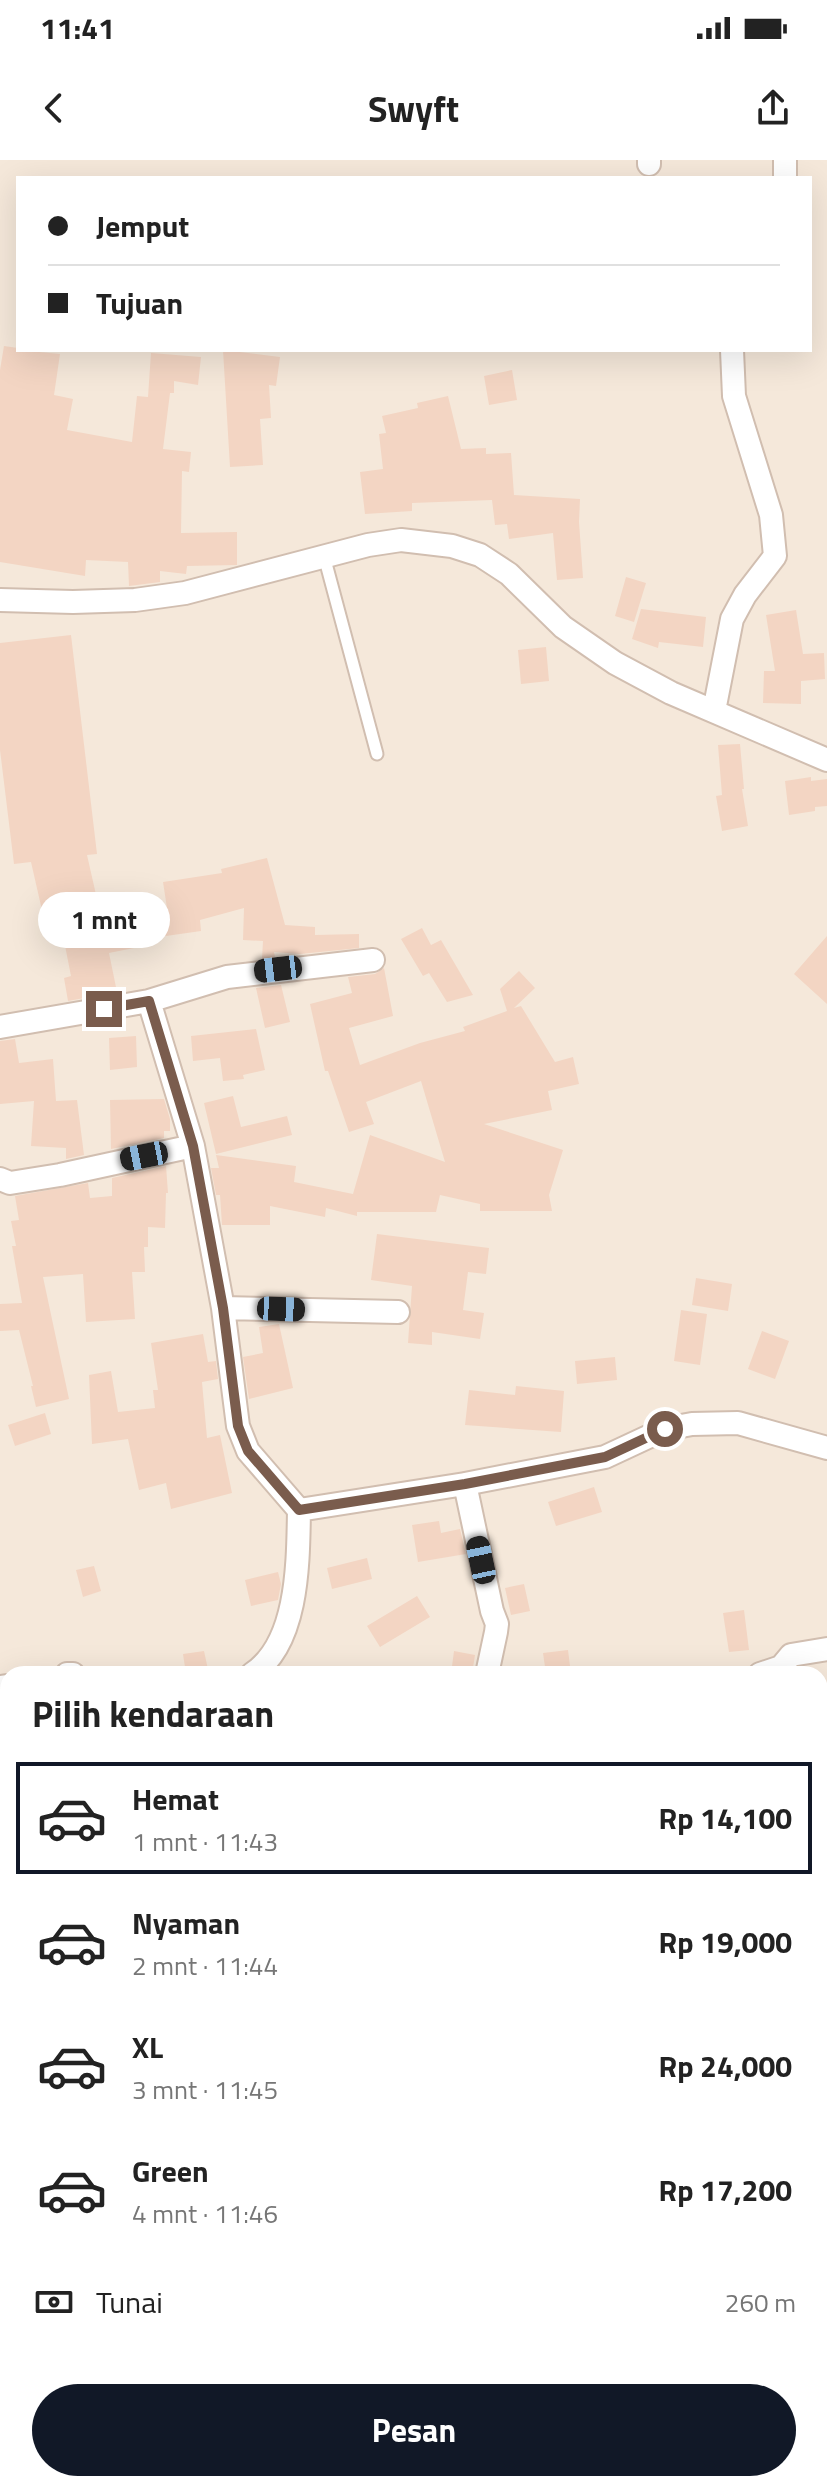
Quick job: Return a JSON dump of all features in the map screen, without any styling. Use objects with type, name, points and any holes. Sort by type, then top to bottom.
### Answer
[{"type":"street","points":[[714,711],[732,619],[745,595],[775,556],[771,515],[734,396],[732,352]]},
{"type":"street","points":[[0,600],[135,600],[185,593],[324,556],[401,540],[452,546],[480,555],[509,574],[563,627],[615,663],[671,693],[827,760]]},
{"type":"street","points":[[0,1027],[149,1001],[227,977],[373,960]]},
{"type":"street","points":[[149,1001],[193,1146],[223,1308],[238,1426],[248,1451],[299,1510],[297,1587],[282,1634],[264,1666]]},
{"type":"street","points":[[0,1179],[10,1183],[60,1175],[193,1146]]},
{"type":"street","points":[[223,1308],[398,1312]]},
{"type":"street","points":[[299,1510],[465,1484],[605,1457],[665,1429],[692,1424],[738,1423],[827,1448]]},
{"type":"street","points":[[465,1484],[497,1624],[489,1666]]},
{"type":"street","points":[[782,1666],[791,1655],[827,1649]]},
{"type":"lane","points":[[324,556],[377,754]]},
{"type":"shaded area","points":[[0,160],[827,160],[827,1666],[0,1666]]},
{"type":"building","points":[[4,346],[16,348],[16,352],[60,354],[54,395],[73,399],[67,430],[132,442],[137,396],[148,397],[151,353],[201,357],[198,385],[174,381],[163,449],[191,452],[189,472],[182,471],[181,533],[237,532],[237,565],[187,566],[186,574],[160,571],[160,582],[129,586],[128,562],[86,560],[85,576],[0,562],[0,370]]},
{"type":"building","points":[[223,352],[280,357],[276,386],[269,385],[271,418],[260,419],[263,465],[230,467]]},
{"type":"building","points":[[512,370],[517,400],[489,405],[484,376]]},
{"type":"building","points":[[448,396],[461,449],[486,448],[486,454],[511,453],[514,495],[580,499],[583,578],[557,580],[553,533],[509,539],[507,524],[495,525],[492,500],[412,503],[412,511],[365,514],[360,472],[383,469],[379,434],[386,433],[382,416],[418,408],[417,403]]},
{"type":"building","points":[[626,577],[646,583],[634,622],[615,616]]},
{"type":"building","points":[[641,609],[706,617],[703,647],[659,642],[658,648],[632,639]]},
{"type":"building","points":[[796,610],[803,654],[824,653],[825,679],[801,681],[801,704],[763,703],[764,671],[775,671],[766,615]]},
{"type":"building","points":[[71,635],[97,854],[87,855],[102,921],[167,908],[163,882],[222,873],[221,869],[267,858],[285,925],[315,927],[315,935],[359,934],[359,948],[300,954],[274,952],[275,957],[262,959],[263,941],[243,940],[244,908],[200,920],[201,931],[138,940],[139,947],[109,953],[117,992],[68,1001],[64,978],[71,976],[59,915],[44,919],[31,862],[14,864],[0,750],[0,643]]},
{"type":"building","points":[[546,647],[549,681],[521,684],[518,650]]},
{"type":"building","points":[[740,744],[748,826],[722,831],[716,796],[722,795],[718,745]]},
{"type":"building","points":[[811,777],[811,781],[827,779],[827,806],[789,815],[785,781]]},
{"type":"building","points":[[422,928],[431,945],[441,940],[473,995],[447,1002],[429,973],[423,976],[401,939]]},
{"type":"building","points":[[827,936],[827,1004],[794,974]]},
{"type":"building","points":[[384,968],[393,1016],[349,1028],[360,1065],[420,1043],[465,1031],[463,1027],[507,1011],[500,989],[519,971],[535,988],[514,1008],[521,1006],[555,1062],[573,1057],[579,1084],[548,1091],[552,1110],[484,1124],[563,1150],[549,1195],[552,1211],[480,1211],[480,1204],[440,1195],[436,1212],[357,1212],[357,1216],[326,1208],[325,1217],[270,1206],[270,1225],[222,1225],[220,1195],[216,1195],[211,1168],[219,1168],[216,1155],[296,1166],[294,1182],[353,1194],[370,1135],[445,1162],[421,1081],[366,1102],[374,1124],[349,1132],[328,1071],[325,1071],[310,1004],[352,993],[348,977],[375,974]]},
{"type":"building","points":[[281,985],[290,1022],[265,1028],[256,988]]},
{"type":"building","points":[[256,1029],[265,1070],[243,1075],[244,1079],[223,1081],[220,1058],[193,1061],[191,1036]]},
{"type":"building","points":[[136,1036],[137,1067],[110,1070],[109,1038]]},
{"type":"building","points":[[15,1039],[19,1063],[53,1059],[56,1101],[77,1100],[84,1155],[66,1159],[66,1148],[31,1146],[34,1101],[0,1104],[0,1041]]},
{"type":"building","points":[[233,1096],[241,1127],[287,1116],[292,1135],[216,1154],[204,1103]]},
{"type":"building","points":[[164,1099],[170,1131],[164,1131],[164,1138],[111,1149],[110,1100]]},
{"type":"building","points":[[166,1166],[168,1193],[165,1228],[148,1227],[148,1247],[144,1247],[145,1272],[132,1272],[135,1319],[86,1322],[83,1274],[43,1277],[69,1399],[36,1407],[19,1330],[0,1331],[0,1304],[22,1303],[12,1246],[16,1246],[11,1221],[19,1220],[15,1196],[88,1183],[90,1198],[112,1196],[112,1178]]},
{"type":"building","points":[[377,1234],[489,1248],[486,1274],[468,1272],[463,1310],[484,1313],[480,1339],[432,1332],[432,1345],[408,1343],[412,1286],[371,1280]]},
{"type":"building","points":[[696,1278],[732,1284],[728,1311],[692,1305]]},
{"type":"building","points":[[681,1310],[707,1314],[700,1365],[674,1361]]},
{"type":"building","points":[[279,1324],[293,1388],[249,1399],[243,1357],[263,1353],[259,1327]]},
{"type":"building","points":[[762,1331],[789,1341],[775,1379],[748,1369]]},
{"type":"building","points":[[203,1334],[208,1362],[216,1361],[218,1379],[202,1382],[207,1438],[220,1435],[232,1493],[171,1509],[166,1483],[139,1490],[128,1439],[92,1444],[89,1375],[111,1371],[118,1412],[155,1408],[153,1390],[158,1390],[151,1343]]},
{"type":"building","points":[[615,1357],[617,1380],[577,1384],[575,1361]]},
{"type":"building","points":[[516,1386],[564,1391],[561,1432],[465,1425],[469,1390],[515,1395]]},
{"type":"building","points":[[45,1413],[51,1434],[15,1446],[8,1425]]},
{"type":"building","points":[[594,1487],[602,1512],[556,1526],[548,1502]]},
{"type":"building","points":[[439,1521],[441,1533],[460,1529],[466,1554],[418,1562],[412,1525]]},
{"type":"building","points":[[367,1558],[372,1579],[332,1589],[327,1568]]},
{"type":"building","points":[[94,1566],[101,1591],[83,1597],[76,1570]]},
{"type":"building","points":[[278,1572],[281,1584],[278,1600],[251,1606],[245,1580]]},
{"type":"building","points":[[524,1584],[530,1611],[511,1615],[505,1588]]},
{"type":"building","points":[[417,1596],[430,1617],[380,1647],[367,1626]]},
{"type":"building","points":[[744,1610],[749,1650],[729,1652],[723,1613]]},
{"type":"building","points":[[568,1650],[570,1666],[545,1666],[543,1653]]},
{"type":"building","points":[[204,1651],[207,1666],[185,1666],[183,1654]]},
{"type":"building","points":[[454,1651],[475,1655],[473,1666],[452,1666]]},
{"type":"route","points":[[104,1009],[149,1001],[193,1146],[223,1308],[238,1426],[248,1451],[299,1510],[465,1484],[605,1457],[665,1429]]}]
